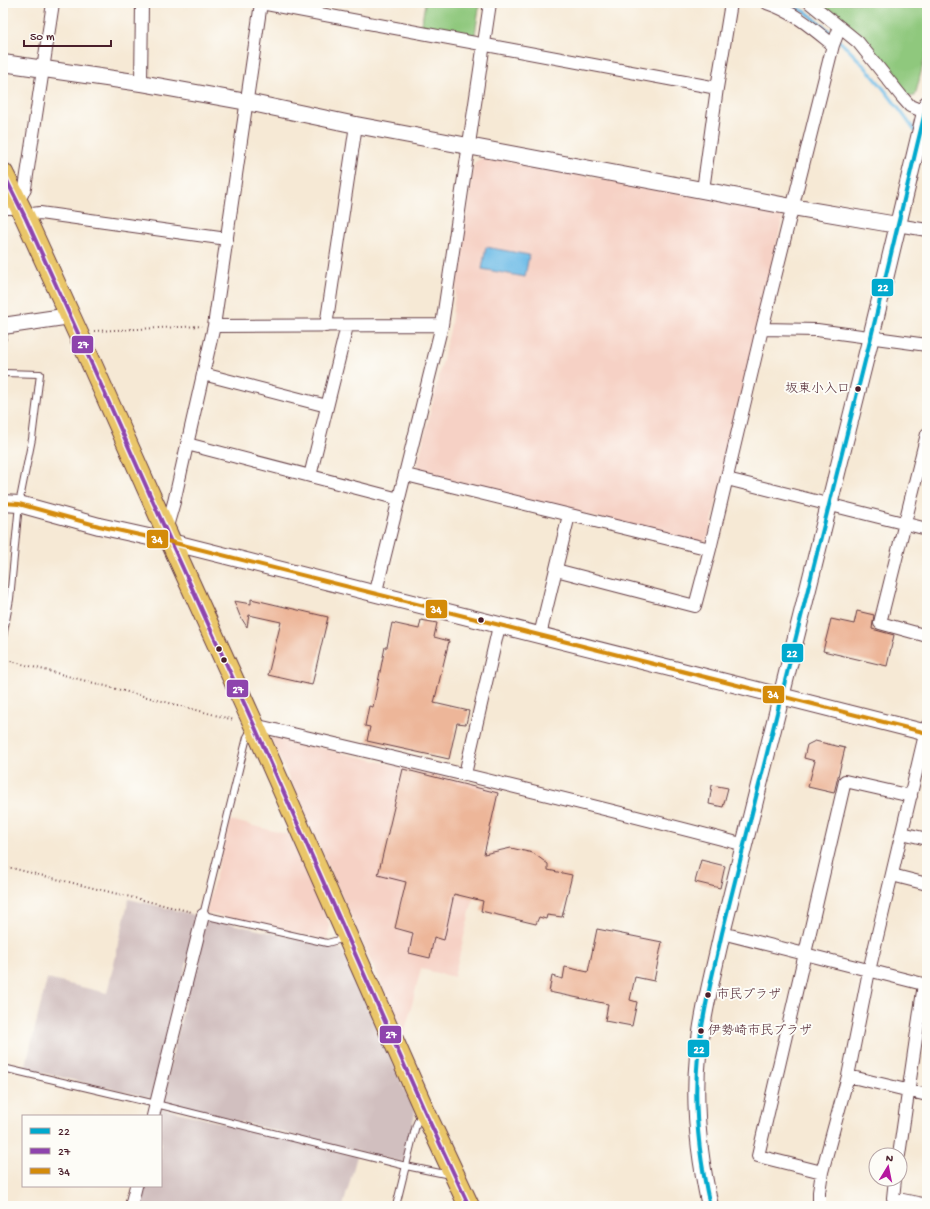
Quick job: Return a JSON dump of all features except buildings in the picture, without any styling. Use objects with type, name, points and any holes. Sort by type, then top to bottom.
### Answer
[{"type":"main road","points":[[3,173],[15,209],[74,324],[254,725],[425,1112],[469,1206]]},
{"type":"street","points":[[53,3],[25,188],[15,209],[32,214],[40,213],[227,239]]},
{"type":"street","points":[[141,83],[142,3]]},
{"type":"street","points":[[168,536],[174,502],[214,326],[261,3],[717,88]]},
{"type":"street","points":[[375,595],[442,325],[490,3]]},
{"type":"street","points":[[703,190],[717,88],[731,3]]},
{"type":"street","points":[[767,3],[784,9],[805,22],[833,44]]},
{"type":"street","points":[[710,1206],[703,1174],[698,1138],[698,1057],[702,1024],[722,933],[871,336],[897,225],[924,132],[926,110],[910,106],[858,42],[810,3]]},
{"type":"street","points":[[556,570],[695,606],[792,207],[833,44],[840,27]]},
{"type":"street","points":[[3,62],[141,83],[247,102],[356,125],[469,145],[792,207],[927,230]]},
{"type":"street","points":[[326,326],[356,125]]},
{"type":"street","points":[[4,330],[74,324]]},
{"type":"street","points":[[214,326],[442,325]]},
{"type":"street","points":[[310,476],[347,326]]},
{"type":"street","points":[[762,329],[817,330],[871,336],[927,345]]},
{"type":"street","points":[[203,374],[327,406]]},
{"type":"street","points":[[927,434],[880,623],[927,636]]},
{"type":"street","points":[[187,444],[399,499]]},
{"type":"street","points":[[406,475],[710,549]]},
{"type":"street","points":[[727,479],[927,529]]},
{"type":"street","points":[[11,503],[99,526],[168,536],[375,595],[540,635],[781,697],[926,731],[869,971],[848,1076],[822,1172],[819,1192],[819,1206]]},
{"type":"street","points":[[540,635],[569,515]]},
{"type":"street","points":[[465,774],[499,626]]},
{"type":"street","points":[[254,725],[465,774],[632,815],[745,845]]},
{"type":"street","points":[[822,1172],[758,1156],[806,955],[845,781],[911,796]]},
{"type":"street","points":[[902,833],[927,839]]},
{"type":"street","points":[[892,875],[927,884]]},
{"type":"street","points":[[153,1115],[203,914]]},
{"type":"street","points":[[722,933],[926,985],[908,1090],[900,1147]]},
{"type":"street","points":[[848,1076],[927,1095]]},
{"type":"street","points":[[131,1206],[136,1187]]},
{"type":"street","points":[[894,1187],[893,1198],[927,1205]]},
{"type":"lane","points":[[3,373],[40,374],[32,439],[11,503],[10,599],[3,637]]},
{"type":"lane","points":[[254,725],[247,737],[203,914],[327,943],[348,937]]},
{"type":"lane","points":[[3,1068],[406,1166],[445,1174],[454,1172]]},
{"type":"lane","points":[[396,1206],[416,1125],[419,1118],[425,1112]]},
{"type":"path","points":[[74,324],[214,326]]},
{"type":"path","points":[[3,659],[254,725]]},
{"type":"path","points":[[3,866],[203,914]]},
{"type":"shaded area","points":[[483,157],[779,211],[783,217],[708,540],[702,544],[420,473],[417,467],[450,330],[474,163]]},
{"type":"shaded area","points":[[271,736],[500,790],[454,977],[421,969],[404,1035],[271,739]]},
{"type":"shaded area","points":[[230,820],[290,835],[330,926],[327,940],[206,913]]},
{"type":"shaded area","points":[[129,899],[199,916],[152,1098],[25,1069],[47,979],[107,993]]},
{"type":"shaded area","points":[[205,918],[342,949],[415,1113],[404,1163],[161,1102]]},
{"type":"shaded area","points":[[161,1108],[357,1156],[343,1206],[135,1206],[140,1187],[162,1187],[162,1115],[158,1115]]},
{"type":"green space","points":[[425,3],[480,3],[475,34],[470,38],[421,28]]},
{"type":"green space","points":[[819,3],[927,3],[927,49],[915,96],[907,97]]},
{"type":"water","points":[[486,247],[529,255],[525,277],[482,269]]},
{"type":"waterway","points":[[785,3],[806,12],[834,35]]},
{"type":"waterway","points":[[838,40],[869,72],[915,131]]},
{"type":"transit line","name":"22","points":[[710,1206],[700,1150],[696,1093],[698,1055],[705,1009],[722,933],[871,337],[927,104]]},
{"type":"transit line","name":"27","points":[[3,173],[25,217],[77,331],[254,725],[425,1112],[469,1206]]},
{"type":"transit line","name":"34","points":[[3,503],[19,504],[99,526],[171,542],[927,733]]},
{"type":"place","name":"坂東小入口","points":[[858,389]]},
{"type":"place","name":"市民プラザ","points":[[708,995]]},
{"type":"place","name":"伊勢崎市民プラザ","points":[[701,1031]]}]
